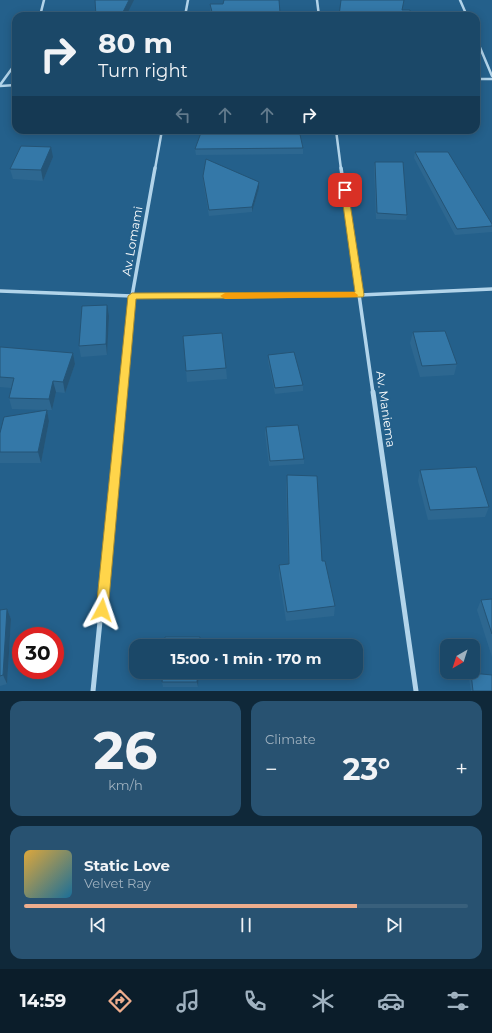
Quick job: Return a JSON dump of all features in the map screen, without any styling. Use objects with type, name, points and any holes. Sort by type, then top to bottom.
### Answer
[{"type":"street","points":[[41,12],[44,0]]},
{"type":"street","points":[[186,12],[188,0]]},
{"type":"street","points":[[317,0],[318,12]]},
{"type":"street","points":[[460,0],[465,12]]},
{"type":"street","points":[[480,48],[492,76]]},
{"type":"street","points":[[0,85],[12,68]]},
{"type":"street","points":[[480,79],[492,79]]},
{"type":"street","points":[[0,85],[12,86]]},
{"type":"street","name":"Av. Lomami","points":[[93,691],[132,296],[161,134]]},
{"type":"street","name":"Av. Maniema","points":[[337,134],[416,691]]},
{"type":"street","points":[[0,291],[132,296],[360,295],[492,289]]},
{"type":"building","points":[[95,0],[129,0],[123,12],[96,12]]},
{"type":"building","points":[[224,0],[279,0],[280,12],[212,12],[210,4],[223,4]]},
{"type":"building","points":[[341,0],[404,0],[402,10],[410,10],[410,12],[340,12]]},
{"type":"building","points":[[201,134],[300,134],[303,148],[195,149]]},
{"type":"building","points":[[21,146],[51,147],[41,170],[10,169]]},
{"type":"building","points":[[415,152],[448,152],[492,226],[457,229]]},
{"type":"building","points":[[206,159],[259,182],[252,207],[209,210],[203,176]]},
{"type":"building","points":[[375,162],[403,162],[407,215],[377,213]]},
{"type":"building","points":[[107,305],[106,344],[79,346],[82,306]]},
{"type":"building","points":[[445,331],[457,364],[422,366],[413,332]]},
{"type":"building","points":[[222,333],[226,368],[186,371],[183,336]]},
{"type":"building","points":[[0,347],[73,353],[63,382],[53,381],[49,399],[9,398],[14,378],[0,377]]},
{"type":"building","points":[[294,352],[303,385],[275,388],[268,355]]},
{"type":"building","points":[[47,410],[38,452],[0,452],[0,433],[4,417]]},
{"type":"building","points":[[298,425],[304,459],[270,461],[266,427]]},
{"type":"building","points":[[476,467],[489,507],[430,510],[420,470]]},
{"type":"building","points":[[287,475],[317,476],[322,561],[325,561],[335,606],[287,612],[279,565],[289,564]]},
{"type":"building","points":[[492,599],[492,634],[481,600]]},
{"type":"building","points":[[7,609],[3,675],[0,676],[0,610]]},
{"type":"building","points":[[165,637],[200,637],[200,639],[165,639]]},
{"type":"building","points":[[480,674],[492,675],[492,691],[473,691],[472,679],[480,679]]},
{"type":"building","points":[[162,679],[197,679],[197,682],[162,682]]},
{"type":"slow traffic","points":[[225,296],[354,295]]},
{"type":"route","points":[[102,610],[132,296],[360,295],[345,190]]}]
